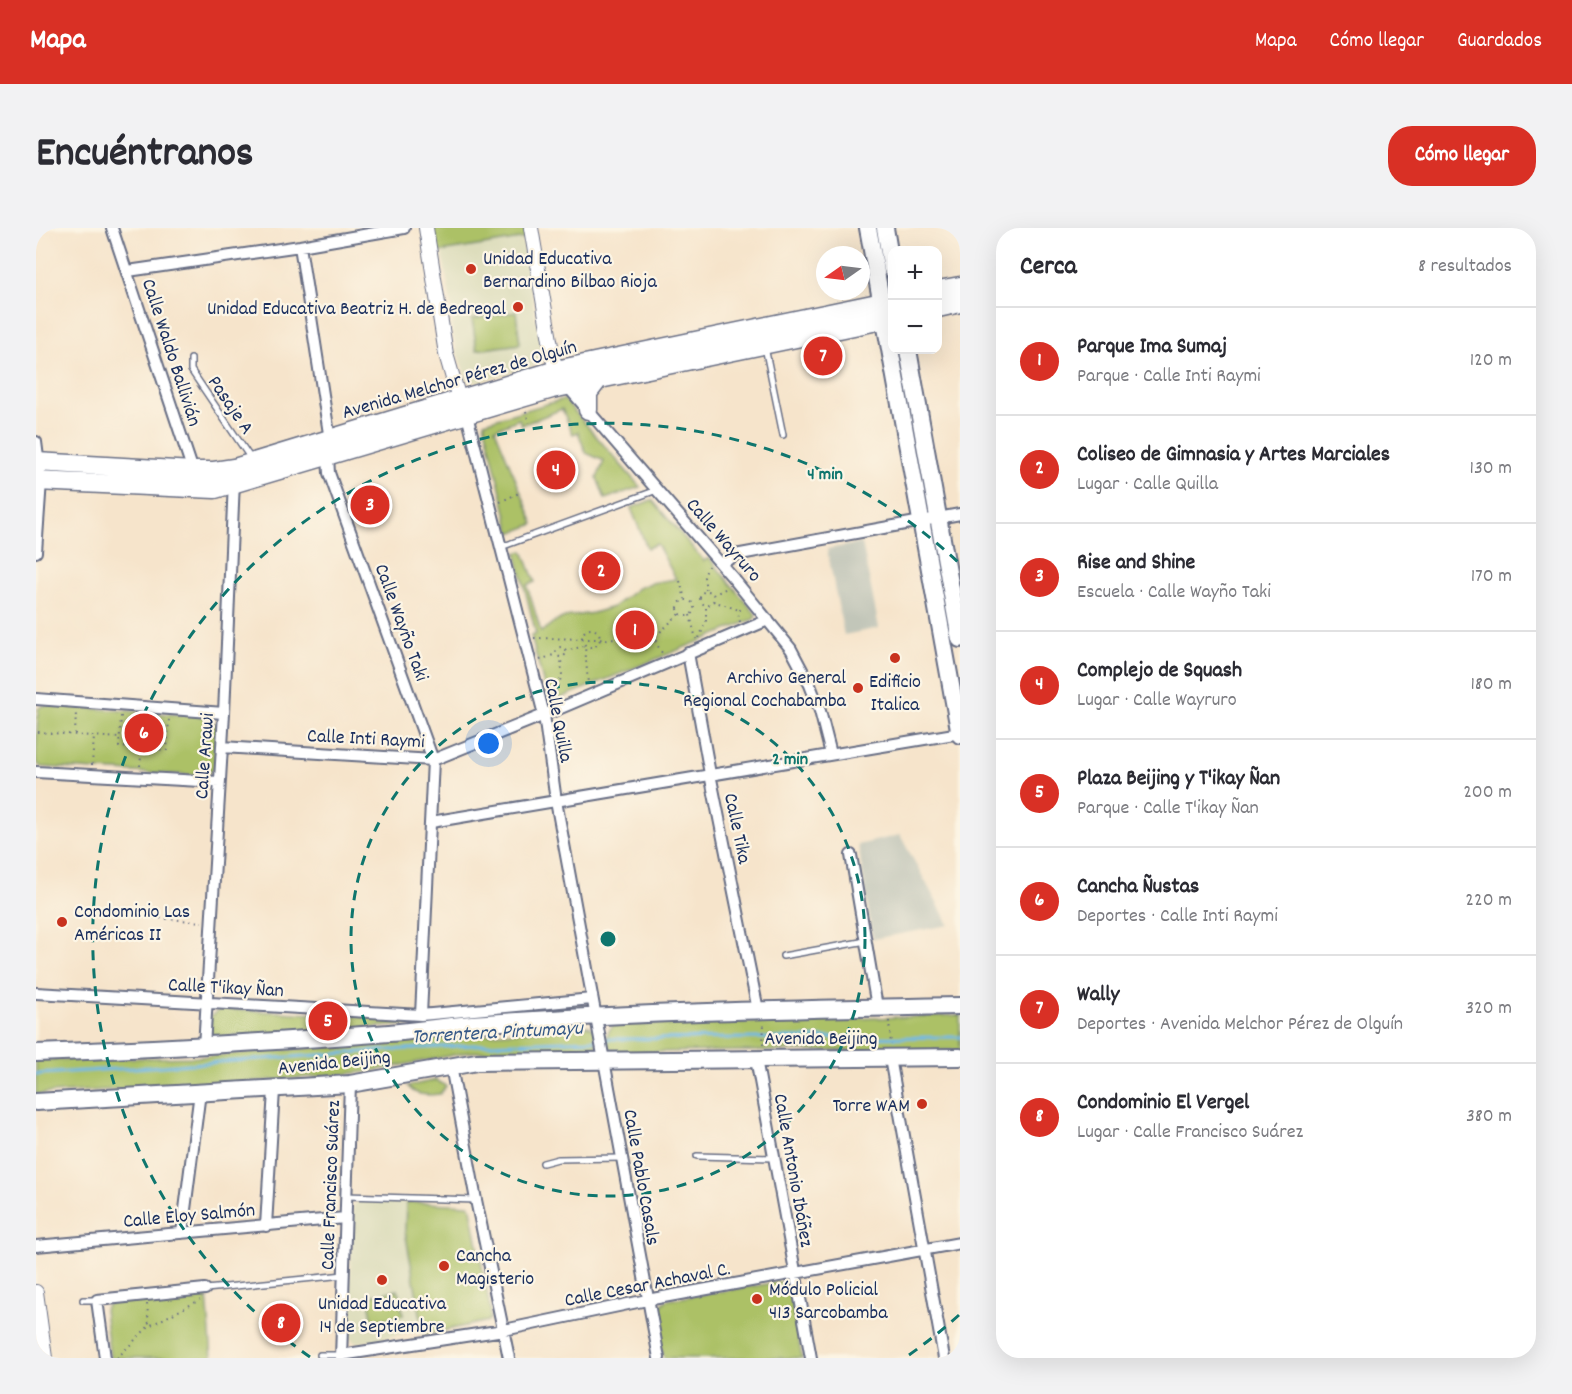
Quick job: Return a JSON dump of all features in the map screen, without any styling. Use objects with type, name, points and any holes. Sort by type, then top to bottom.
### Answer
[{"type":"highway","points":[[942,289],[960,286]]},
{"type":"highway","name":"Avenida Melchor Pérez de Olguín","points":[[234,476],[461,406],[556,369],[887,301]]},
{"type":"highway","points":[[942,307],[960,303]]},
{"type":"highway","name":"Avenida Melchor Pérez de Olguín","points":[[461,406],[598,380],[888,319]]},
{"type":"highway","points":[[588,410],[588,393],[598,380]]},
{"type":"highway","name":"Avenida Melchor Pérez de Olguín","points":[[38,462],[193,480],[215,489],[253,463],[329,448]]},
{"type":"highway","name":"Avenida Melchor Pérez de Olguín","points":[[38,481],[193,480]]},
{"type":"main road","points":[[868,228],[887,301]]},
{"type":"main road","points":[[885,228],[888,246]]},
{"type":"main road","points":[[896,354],[930,519],[960,636]]},
{"type":"main road","points":[[909,354],[930,519],[942,638],[960,734]]},
{"type":"main road","name":"Avenida Beijing","points":[[36,1053],[204,1047],[427,1030],[469,1024],[596,1017],[761,1017],[883,1013],[960,1006]]},
{"type":"main road","name":"Avenida Beijing","points":[[36,1102],[350,1084],[477,1062],[602,1047],[760,1051],[890,1058],[960,1058]]},
{"type":"street","name":"Calle Waldo Ballivián","points":[[112,228],[128,271],[193,480]]},
{"type":"street","points":[[128,271],[404,228]]},
{"type":"street","points":[[426,228],[446,354],[461,406]]},
{"type":"street","points":[[531,228],[556,369]]},
{"type":"street","name":"Calle Wayño Taki","points":[[300,246],[329,448],[329,473],[433,760],[421,1015]]},
{"type":"street","name":"Calle Wayruro","points":[[556,369],[567,386],[721,564],[791,649],[810,685],[820,711],[831,754]]},
{"type":"street","name":"Calle Quilla","points":[[461,406],[470,423],[544,715],[556,801],[602,1047]]},
{"type":"street","points":[[36,442],[38,462],[36,550]]},
{"type":"street","name":"Calle Arawi","points":[[204,1047],[224,713],[234,476]]},
{"type":"street","points":[[721,564],[735,555],[960,514]]},
{"type":"street","name":"Calle Inti Raymi","points":[[222,747],[433,760],[768,620]]},
{"type":"street","points":[[942,638],[960,636]]},
{"type":"street","name":"Calle Tika","points":[[688,653],[710,774],[761,1017]]},
{"type":"street","points":[[36,699],[224,713]]},
{"type":"street","points":[[431,822],[960,734]]},
{"type":"street","points":[[36,772],[219,782]]},
{"type":"street","points":[[851,855],[866,941],[883,1013]]},
{"type":"street","name":"Calle T'ikay Ñan","points":[[36,993],[421,1015],[592,999]]},
{"type":"street","name":"Calle Pablo Casals","points":[[602,1047],[659,1358]]},
{"type":"street","name":"Calle Antonio Ibáñez","points":[[760,1051],[774,1158],[811,1358]]},
{"type":"street","points":[[890,1058],[944,1358]]},
{"type":"street","points":[[452,1066],[476,1200],[509,1358]]},
{"type":"street","name":"Calle Francisco Suárez","points":[[341,1357],[350,1084]]},
{"type":"street","points":[[266,1226],[274,1090]]},
{"type":"street","points":[[182,1233],[200,1092]]},
{"type":"street","name":"Calle Eloy Salmón","points":[[36,1246],[345,1218]]},
{"type":"street","name":"Calle Cesar Achaval C.","points":[[341,1357],[504,1330],[647,1300],[960,1243]]},
{"type":"street","points":[[36,1292],[45,1358]]},
{"type":"street","points":[[105,1358],[98,1300],[205,1293]]},
{"type":"lane","points":[[765,345],[783,435]]},
{"type":"lane","name":"Pasaje A","points":[[191,359],[191,370],[253,463]]},
{"type":"lane","points":[[501,547],[657,490]]},
{"type":"lane","points":[[783,956],[866,941]]},
{"type":"lane","points":[[697,1156],[774,1158]]},
{"type":"lane","points":[[543,1163],[558,1160],[622,1158]]},
{"type":"lane","points":[[346,1196],[476,1200]]},
{"type":"lane","points":[[205,1293],[344,1275]]},
{"type":"lane","points":[[83,1300],[98,1300]]},
{"type":"lane","points":[[320,1355],[341,1357]]},
{"type":"path","points":[[524,405],[529,423]]},
{"type":"path","points":[[500,502],[521,492]]},
{"type":"path","points":[[706,591],[704,577],[709,564]]},
{"type":"path","points":[[680,580],[685,599]]},
{"type":"path","points":[[713,595],[729,587]]},
{"type":"path","points":[[706,591],[713,595]]},
{"type":"path","points":[[701,601],[701,595],[706,591]]},
{"type":"path","points":[[713,595],[713,600]]},
{"type":"path","points":[[685,599],[694,604]]},
{"type":"path","points":[[680,613],[678,606],[685,599]]},
{"type":"path","points":[[706,604],[713,600]]},
{"type":"path","points":[[713,600],[739,610]]},
{"type":"path","points":[[694,604],[701,601]]},
{"type":"path","points":[[701,601],[706,604]]},
{"type":"path","points":[[690,615],[694,604]]},
{"type":"path","points":[[690,615],[698,639],[706,622],[706,604]]},
{"type":"path","points":[[740,622],[739,610],[745,604]]},
{"type":"path","points":[[636,612],[643,613],[648,617],[648,627],[644,632],[637,633],[631,630],[628,623],[630,616],[636,612]]},
{"type":"path","points":[[680,613],[690,615]]},
{"type":"path","points":[[534,638],[653,641],[658,639],[656,636],[680,613]]},
{"type":"path","points":[[648,627],[656,636]]},
{"type":"path","points":[[581,639],[584,631],[590,629],[597,631],[600,639]]},
{"type":"path","points":[[644,632],[663,654]]},
{"type":"path","points":[[581,639],[585,646],[588,684]]},
{"type":"path","points":[[540,660],[556,654],[559,648],[566,651],[585,646],[595,647],[600,639]]},
{"type":"path","points":[[561,657],[566,651]]},
{"type":"path","points":[[556,654],[561,657]]},
{"type":"path","points":[[553,697],[562,676],[561,657]]},
{"type":"path","points":[[75,735],[76,710]]},
{"type":"path","points":[[121,713],[119,747],[167,750],[169,716]]},
{"type":"path","points":[[38,732],[119,738]]},
{"type":"path","points":[[92,767],[94,736]]},
{"type":"path","points":[[140,770],[142,748]]},
{"type":"path","points":[[136,916],[211,922]]},
{"type":"path","points":[[883,1013],[890,1039]]},
{"type":"path","points":[[760,1051],[764,1033],[761,1017]]},
{"type":"path","points":[[117,1358],[149,1326],[205,1293]]},
{"type":"path","points":[[147,1301],[149,1326]]},
{"type":"shaded area","points":[[522,238],[542,353],[541,359],[534,366],[476,382],[468,382],[457,352],[451,326],[454,321],[442,252]]},
{"type":"shaded area","points":[[862,543],[879,628],[844,635],[827,549]]},
{"type":"shaded area","points":[[900,835],[949,925],[873,939],[858,845]]},
{"type":"shaded area","name":"Unidad Educativa 14 de Septiembre","points":[[360,1201],[406,1202],[405,1231],[424,1329],[359,1343],[354,1342],[348,1333],[353,1207]]},
{"type":"green space","points":[[431,228],[525,228],[527,238],[434,253]]},
{"type":"green space","points":[[516,312],[520,344],[477,350],[472,319]]},
{"type":"green space","points":[[564,399],[640,487],[605,499],[597,478],[604,461],[586,453],[578,432],[573,434],[562,409],[522,425],[519,419],[495,429],[534,524],[511,533],[484,422]]},
{"type":"green space","points":[[652,500],[704,561],[709,558],[756,616],[754,619],[556,700],[546,693],[531,636],[536,634],[516,553],[523,551],[535,582],[527,585],[541,632],[565,617],[613,607],[638,588],[651,583],[676,579],[657,544],[647,548],[631,508]]},
{"type":"green space","points":[[43,705],[211,717],[217,728],[214,768],[206,776],[41,767],[36,762],[38,709]]},
{"type":"green space","points":[[582,1006],[583,1010],[318,1032],[214,1037],[210,1030],[211,1016],[220,1009],[414,1019]]},
{"type":"green space","points":[[960,1015],[960,1050],[615,1052],[607,1042],[609,1032],[614,1025]]},
{"type":"green space","points":[[589,1026],[595,1031],[597,1047],[589,1053],[469,1052],[367,1072],[276,1080],[36,1094],[36,1060],[197,1057]]},
{"type":"green space","points":[[436,1080],[446,1086],[440,1094],[418,1094],[408,1086]]},
{"type":"green space","name":"Cancha Magisterio","points":[[406,1202],[469,1205],[490,1308],[488,1321],[424,1335],[405,1231]]},
{"type":"green space","points":[[779,1282],[787,1284],[790,1292],[802,1358],[664,1358],[658,1335],[657,1319],[661,1305],[667,1300]]},
{"type":"green space","points":[[398,1290],[403,1315],[373,1321],[368,1296]]},
{"type":"green space","points":[[207,1295],[212,1358],[110,1358],[104,1310],[108,1304]]},
{"type":"waterway","name":"Torrentera Pintumayu","points":[[604,1039],[960,1037]]},
{"type":"waterway","name":"Torrentera Pintumayu","points":[[36,1074],[387,1050],[597,1040]]},
{"type":"place","name":"Unidad Educativa Bernardino Bilbao Rioja","points":[[471,269]]},
{"type":"place","name":"Unidad Educativa Beatriz H. de Bedregal","points":[[518,307]]},
{"type":"place","name":"Wally","points":[[823,356]]},
{"type":"place","name":"Complejo de Squash","points":[[556,470]]},
{"type":"place","name":"Rise and Shine","points":[[370,505]]},
{"type":"place","name":"Coliseo de Gimnasia y Artes Marciales","points":[[601,571]]},
{"type":"place","name":"Parque Ima Sumaj","points":[[635,630]]},
{"type":"place","name":"Edificio Italica","points":[[895,658]]},
{"type":"place","name":"Archivo General Regional Cochabamba","points":[[858,688]]},
{"type":"place","name":"Cancha Ñustas","points":[[144,733]]},
{"type":"place","name":"Condominio Las Américas II","points":[[62,922]]},
{"type":"place","name":"Plaza Beijing y T'ikay Ñan","points":[[328,1021]]},
{"type":"place","name":"Torre WAM","points":[[922,1104]]},
{"type":"place","name":"Cancha Magisterio","points":[[444,1266]]},
{"type":"place","name":"Unidad Educativa 14 de Septiembre","points":[[382,1280]]},
{"type":"place","name":"Módulo Policial 413 Sarcobamba","points":[[757,1299]]},
{"type":"place","name":"Condominio El Vergel","points":[[281,1323]]}]
